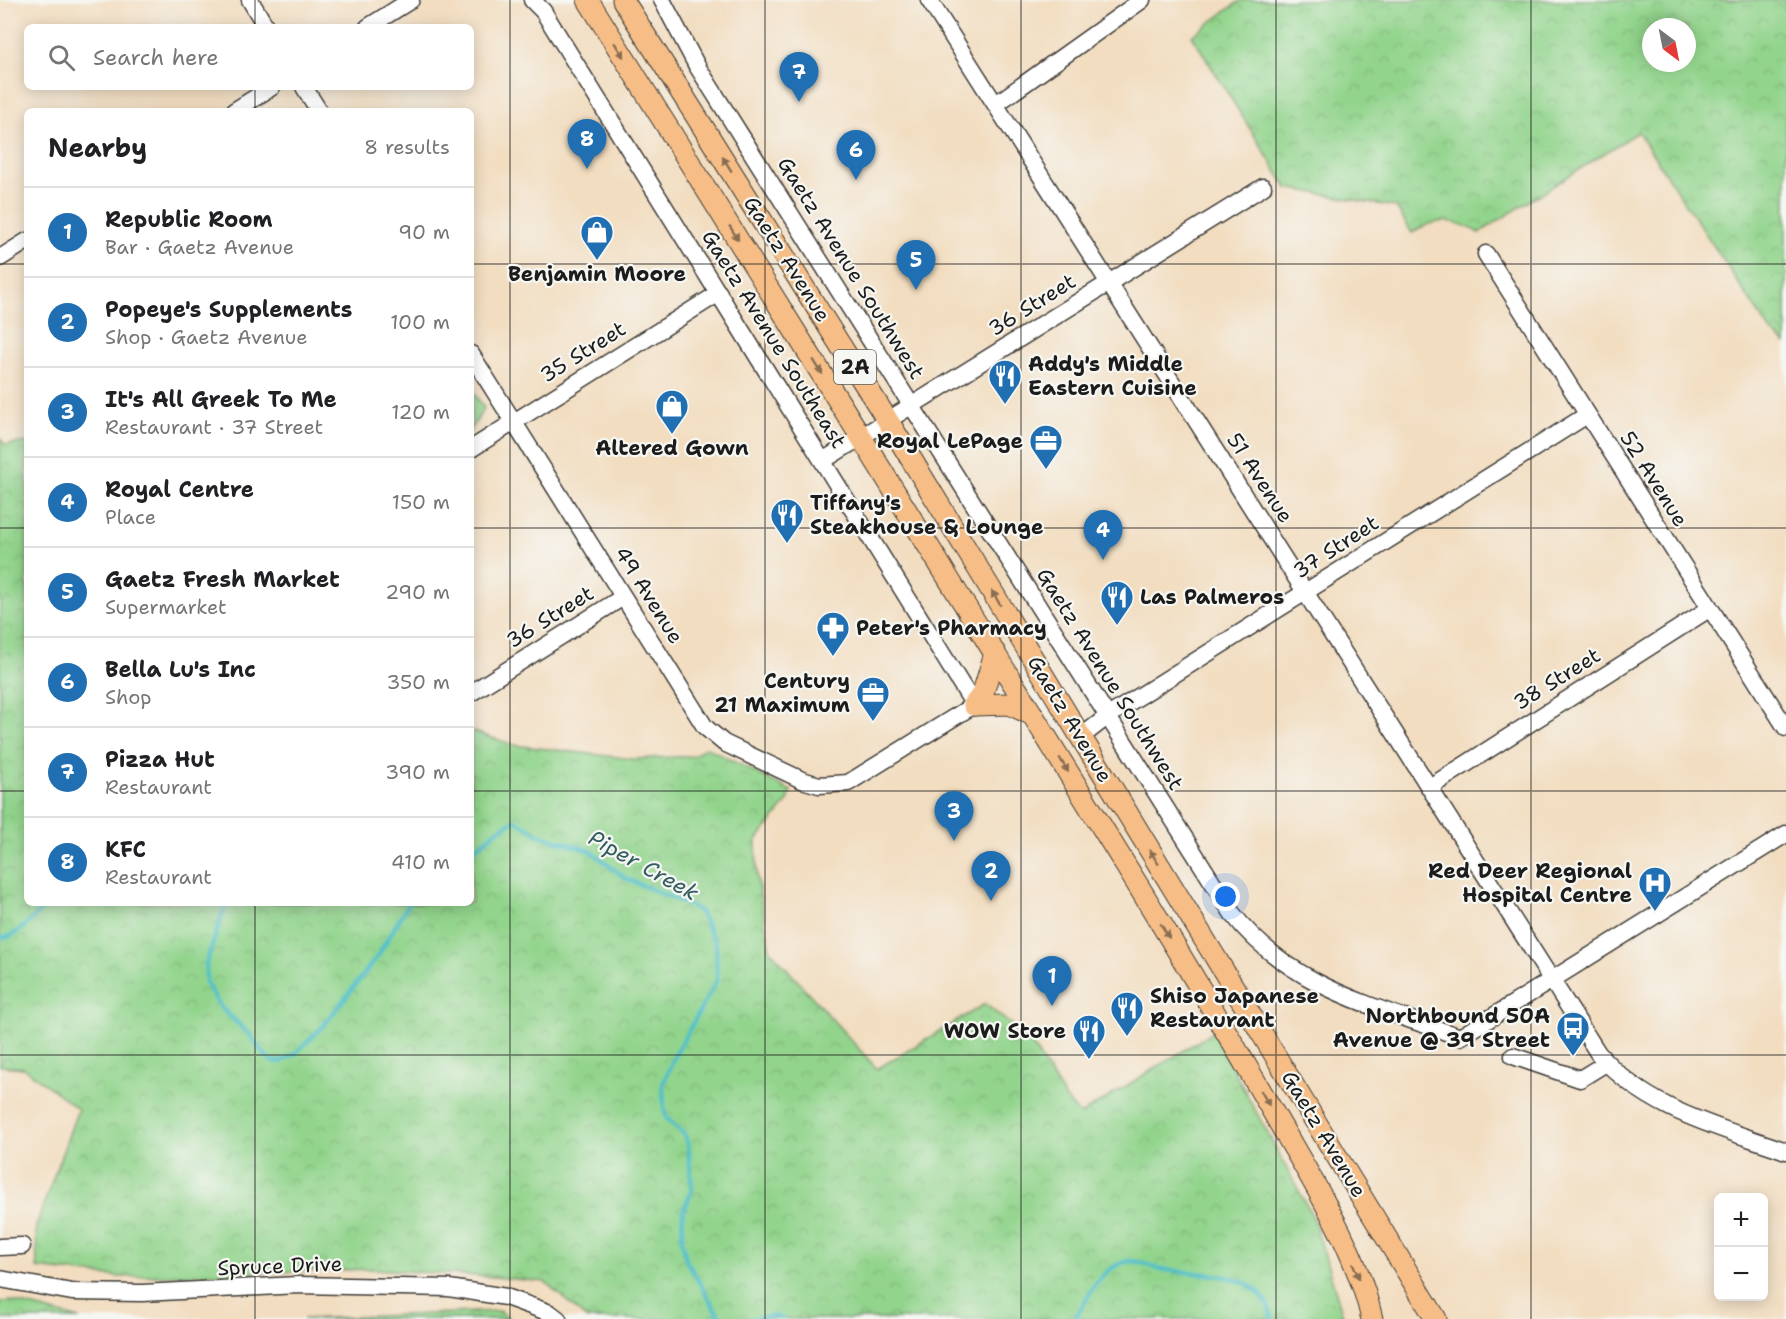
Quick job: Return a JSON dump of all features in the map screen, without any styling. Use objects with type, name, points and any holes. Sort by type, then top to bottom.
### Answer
[{"type":"main road","name":"Gaetz Avenue","points":[[588,0],[862,437],[1214,1011],[1312,1180],[1347,1249],[1368,1300],[1372,1319]]},
{"type":"main road","name":"Gaetz Avenue","points":[[623,0],[888,420],[1436,1319]]},
{"type":"main road","points":[[974,705],[983,693],[995,653]]},
{"type":"main road","points":[[974,705],[1009,704],[1033,715]]},
{"type":"street","points":[[250,0],[264,24]]},
{"type":"street","points":[[373,24],[411,0]]},
{"type":"street","name":"Gaetz Avenue Southeast","points":[[532,0],[543,11],[824,460],[974,705]]},
{"type":"street","name":"Gaetz Avenue Southwest","points":[[662,0],[697,66],[1232,913],[1260,944],[1305,978],[1325,988],[1461,1037],[1550,982]]},
{"type":"street","name":"51 Avenue","points":[[929,0],[1430,787],[1550,982],[1606,1063],[1644,1095],[1675,1112],[1786,1151]]},
{"type":"street","points":[[996,104],[1142,0]]},
{"type":"street","points":[[239,108],[267,90]]},
{"type":"street","points":[[306,90],[317,108]]},
{"type":"street","name":"36 Street","points":[[824,460],[1263,187]]},
{"type":"street","points":[[0,258],[24,244]]},
{"type":"street","name":"52 Avenue","points":[[1486,254],[1786,728]]},
{"type":"street","name":"35 Street","points":[[474,447],[718,293]]},
{"type":"street","name":"49 Avenue","points":[[474,359],[623,597],[713,735],[802,780],[819,785],[848,783],[974,705]]},
{"type":"street","name":"37 Street","points":[[1081,737],[1108,716],[1587,415]]},
{"type":"street","name":"36 Street","points":[[474,691],[623,597]]},
{"type":"street","name":"38 Street","points":[[1430,787],[1709,609]]},
{"type":"street","points":[[1550,982],[1786,834]]},
{"type":"street","points":[[1513,1056],[1580,1079],[1606,1063]]},
{"type":"street","points":[[0,1247],[22,1246]]},
{"type":"street","name":"Spruce Drive","points":[[0,1279],[72,1292],[142,1293],[298,1285],[449,1288],[506,1296],[550,1313],[558,1319]]},
{"type":"green space","points":[[1241,0],[1786,0],[1786,344],[1771,332],[1638,132],[1479,233],[1461,224],[1445,221],[1429,224],[1412,233],[1396,207],[1287,188],[1192,36]]},
{"type":"green space","points":[[474,393],[484,408],[474,425]]},
{"type":"green space","points":[[0,438],[5,445],[24,442],[24,906],[474,906],[474,732],[514,745],[633,759],[693,756],[706,747],[791,791],[788,801],[756,841],[757,877],[770,950],[877,1069],[985,1004],[1028,1038],[1064,1096],[1080,1115],[1213,1032],[1313,1217],[1344,1319],[587,1319],[545,1282],[495,1277],[375,1269],[120,1277],[37,1268],[36,1226],[78,1109],[24,1068],[0,1066]]},
{"type":"green space","points":[[10,1301],[80,1319],[0,1319],[0,1303]]},
{"type":"green space","points":[[500,1311],[509,1319],[303,1319]]},
{"type":"waterway","name":"Piper Creek","points":[[474,850],[498,830],[515,820],[540,835],[591,851],[625,878],[700,912],[716,945],[717,980],[675,1055],[663,1084],[664,1109],[667,1119],[684,1134],[688,1143],[692,1190],[683,1211],[682,1240],[686,1260],[721,1319]]},
{"type":"waterway","name":"Piper Creek","points":[[0,938],[19,930],[45,906]]},
{"type":"waterway","name":"Piper Creek","points":[[225,906],[206,964],[206,983],[221,1008],[248,1033],[263,1053],[271,1061],[280,1062],[295,1054],[324,1025],[377,957],[407,906]]},
{"type":"waterway","name":"Piper Creek","points":[[1075,1319],[1103,1275],[1117,1265],[1130,1261],[1159,1269],[1213,1275],[1244,1283],[1257,1291],[1266,1302],[1272,1319]]},
{"type":"waterway","name":"Piper Creek","points":[[752,1319],[775,1316],[782,1319]]},
{"type":"place","name":"Pizza Hut","points":[[799,102]]},
{"type":"place","name":"KFC","points":[[587,169]]},
{"type":"place","name":"Bella Lu's Inc","points":[[856,180]]},
{"type":"place","name":"Benjamin Moore","points":[[597,261]]},
{"type":"place","name":"Gaetz Fresh Market","points":[[916,290]]},
{"type":"place","name":"Addy's Middle Eastern Cuisine","points":[[1005,405]]},
{"type":"place","name":"Altered Gown","points":[[672,435]]},
{"type":"place","name":"Royal LePage","points":[[1046,470]]},
{"type":"place","name":"Tiffany's Steakhouse & Lounge","points":[[787,544]]},
{"type":"place","name":"Royal Centre","points":[[1103,560]]},
{"type":"place","name":"Las Palmeros","points":[[1117,626]]},
{"type":"place","name":"Peter's Pharmacy","points":[[833,657]]},
{"type":"place","name":"Century 21 Maximum","points":[[873,722]]},
{"type":"place","name":"It's All Greek To Me","points":[[954,841]]},
{"type":"place","name":"Popeye's Supplements","points":[[991,901]]},
{"type":"place","name":"Red Deer Regional Hospital Centre","points":[[1655,912]]},
{"type":"place","name":"Republic Room","points":[[1052,1006]]},
{"type":"place","name":"Shiso Japanese Restaurant","points":[[1127,1037]]},
{"type":"place","name":"Northbound 50A Avenue @ 39 Street","points":[[1573,1057]]},
{"type":"place","name":"WOW Store","points":[[1089,1060]]}]
